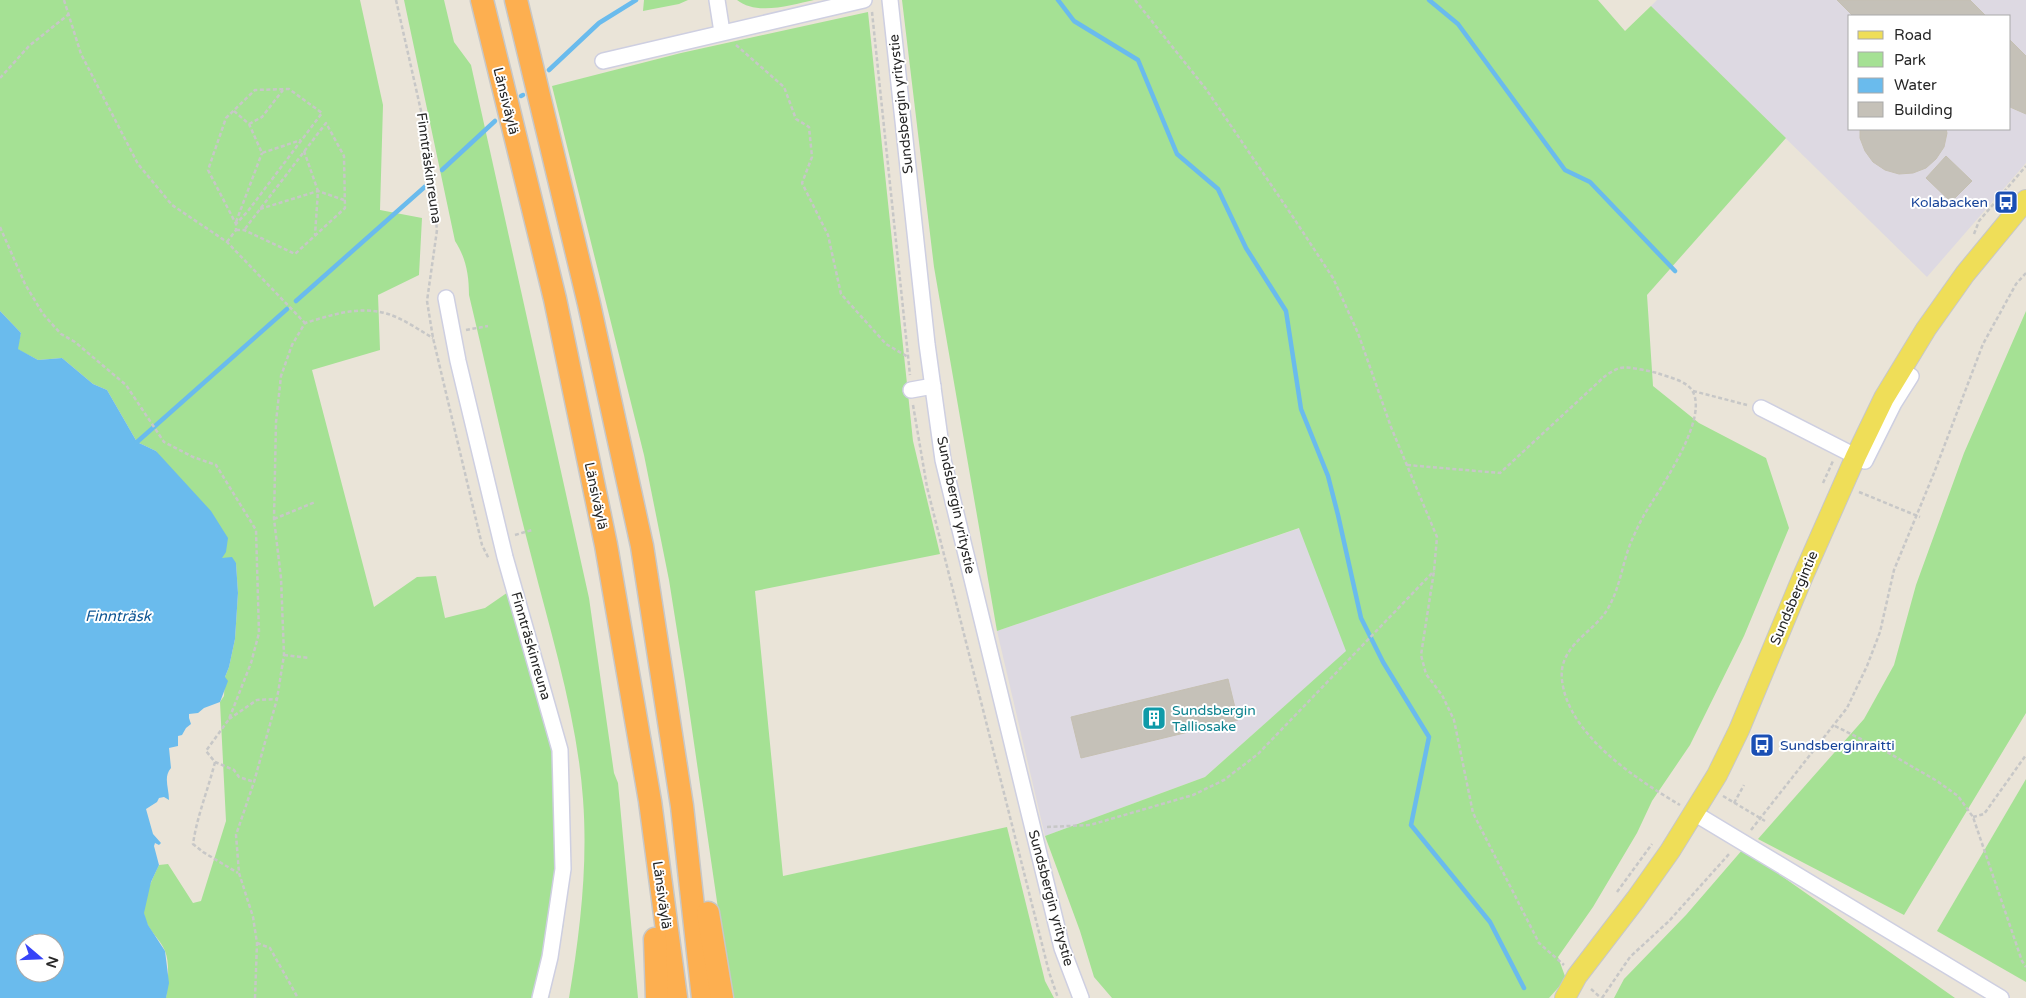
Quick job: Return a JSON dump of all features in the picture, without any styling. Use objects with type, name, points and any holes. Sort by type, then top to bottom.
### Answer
[{"type":"highway","name":"Länsiväylä","points":[[482,0],[558,315],[606,545],[650,801],[676,998]]},
{"type":"highway","name":"Länsiväylä","points":[[516,0],[589,304],[642,546],[682,806],[703,998]]},
{"type":"highway","points":[[650,801],[657,998]]},
{"type":"highway","points":[[682,806],[708,914],[722,998]]},
{"type":"main road","name":"Sundsbergintie","points":[[1700,816],[1717,775],[1740,730],[1803,576],[1860,458],[1884,398],[1926,329],[1965,274],[2026,200]]},
{"type":"main road","name":"Sundsbergintie","points":[[1911,376],[1934,339],[1975,282],[2026,220]]},
{"type":"main road","name":"Sundsbergintie","points":[[1566,998],[1577,976],[1700,816],[1748,739],[1853,490],[1860,458]]},
{"type":"street","points":[[717,0],[722,32]]},
{"type":"street","points":[[603,61],[864,0]]},
{"type":"street","name":"Sundsbergin yritystie","points":[[890,0],[926,344],[943,460],[1062,948],[1081,998]]},
{"type":"street","name":"Finnträskinreuna","points":[[446,298],[458,361],[505,557],[560,750],[563,869],[550,957],[540,998]]},
{"type":"street","name":"Sundsbergintie","points":[[1860,458],[1911,376]]},
{"type":"street","points":[[911,390],[933,386]]},
{"type":"street","points":[[1761,408],[1860,458]]},
{"type":"street","points":[[1700,816],[2001,998]]},
{"type":"path","points":[[64,0],[81,54],[138,164],[172,205],[227,242],[305,323]]},
{"type":"path","name":"Finnträskinreuna","points":[[396,0],[426,133],[431,173],[437,230],[427,301],[433,338],[482,545],[490,560]]},
{"type":"path","points":[[1135,0],[1206,88],[1294,217],[1333,278],[1358,333],[1391,427],[1437,538],[1421,655],[1426,674],[1442,695],[1454,720],[1473,813],[1539,943],[1565,966]]},
{"type":"path","points":[[0,78],[29,46],[69,14]]},
{"type":"path","points":[[722,32],[784,87],[796,119],[809,127],[812,157],[802,183],[828,235],[841,294],[886,344],[908,357]]},
{"type":"path","points":[[255,90],[289,90],[322,113],[248,211],[236,224],[208,170],[226,118],[255,90]]},
{"type":"path","points":[[249,124],[262,117],[283,90]]},
{"type":"path","points":[[227,242],[236,230],[236,224],[262,153],[249,124],[234,111]]},
{"type":"path","points":[[236,230],[244,230],[295,254],[345,208],[344,156],[326,123],[244,230]]},
{"type":"path","points":[[262,153],[302,139]]},
{"type":"path","points":[[304,151],[318,191],[315,236]]},
{"type":"path","points":[[260,209],[318,191],[344,200]]},
{"type":"path","points":[[0,228],[25,284],[43,314],[61,334],[75,342],[126,384],[164,442],[192,457],[216,465],[256,530],[258,633],[252,663],[229,719],[206,751],[215,762],[234,770],[239,777],[254,782]]},
{"type":"path","points":[[1595,993],[1602,998],[1630,957],[1669,921],[1742,841],[1835,726],[1847,708],[1867,666],[1880,632],[1894,570],[1983,344],[2016,284],[2026,273]]},
{"type":"path","points":[[255,998],[257,943],[253,917],[239,873],[236,835],[254,782],[277,699],[284,655],[281,578],[274,519],[276,422],[282,376],[292,344],[305,323],[360,309],[389,314],[433,338]]},
{"type":"path","points":[[1407,465],[1500,473],[1604,377],[1620,368],[1658,373],[1685,383],[1693,392],[1696,404],[1684,448],[1670,477],[1643,517],[1607,611],[1574,645],[1565,659],[1561,678],[1564,694],[1574,717],[1605,751],[1647,786],[1700,816]]},
{"type":"path","points":[[1693,392],[1761,408]]},
{"type":"path","points":[[1853,490],[1920,517]]},
{"type":"path","points":[[274,519],[315,502]]},
{"type":"path","points":[[1055,826],[1090,825],[1193,795],[1224,780],[1258,754],[1434,571]]},
{"type":"path","points":[[284,655],[309,658]]},
{"type":"path","points":[[229,719],[258,700],[277,699]]},
{"type":"path","points":[[1835,726],[1937,780],[1958,796],[1973,817],[2022,961],[2026,966]]},
{"type":"path","points":[[1973,817],[1984,814],[2026,755]]},
{"type":"path","points":[[215,762],[193,844],[239,873]]},
{"type":"path","points":[[1744,785],[1733,802],[1765,821]]},
{"type":"path","points":[[257,943],[270,948],[298,998]]},
{"type":"shaded area","points":[[1657,0],[2026,0],[2026,163],[1927,277],[1651,6]]},
{"type":"shaded area","points":[[1300,528],[1347,651],[1205,777],[1045,836],[997,631]]},
{"type":"green space","points":[[0,0],[360,0],[383,105],[380,210],[422,218],[419,275],[378,295],[380,350],[312,370],[374,607],[417,577],[436,576],[445,618],[485,608],[521,583],[545,678],[563,763],[567,886],[563,928],[549,998],[166,998],[167,956],[163,946],[145,919],[144,909],[148,889],[159,865],[168,864],[193,903],[201,901],[226,821],[220,702],[224,696],[225,677],[235,639],[238,593],[236,563],[221,558],[156,451],[137,442],[107,390],[93,384],[62,358],[38,360],[17,349],[21,333],[0,311]]},
{"type":"green space","points":[[404,0],[444,0],[454,42],[471,65],[589,598],[614,773],[618,783],[638,998],[569,998],[580,924],[584,874],[584,824],[580,768],[570,708],[515,493],[469,295],[466,267],[455,241]]},
{"type":"green space","points":[[644,0],[688,0],[679,4],[643,11]]},
{"type":"green space","points":[[737,0],[814,0],[774,8],[764,8],[745,5]]},
{"type":"green space","points":[[902,0],[1598,0],[1625,31],[1651,6],[1786,138],[1647,295],[1653,386],[1699,423],[1766,458],[1789,528],[1744,636],[1690,745],[1652,801],[1637,833],[1593,907],[1558,957],[1566,979],[1549,998],[1112,998],[1094,977],[1080,931],[1045,836],[1205,777],[1346,651],[1299,528],[997,631],[934,267]]},
{"type":"green space","points":[[868,12],[913,441],[940,554],[755,591],[783,876],[1007,827],[1045,981],[1054,998],[731,998],[669,580],[644,455],[552,86],[681,53]]},
{"type":"green space","points":[[2026,311],[2026,713],[1904,915],[1758,839],[1864,719],[1894,665],[1916,585],[1964,453]]},
{"type":"green space","points":[[2026,779],[2026,982],[1937,931]]},
{"type":"green space","points":[[1743,849],[1955,998],[1614,998],[1624,979],[1686,915]]},
{"type":"water","name":"Finnträsk","points":[[0,311],[21,333],[18,349],[38,360],[62,358],[93,384],[107,390],[137,442],[156,451],[211,511],[228,538],[226,552],[222,558],[232,557],[236,563],[238,593],[235,639],[225,677],[228,681],[220,702],[204,708],[198,713],[189,714],[191,724],[182,735],[178,736],[178,746],[169,748],[171,768],[167,779],[169,800],[164,797],[159,798],[157,802],[146,809],[153,834],[161,843],[159,845],[155,843],[154,846],[159,865],[151,882],[144,913],[148,925],[165,951],[169,983],[166,998],[0,998]]},
{"type":"building","points":[[1837,0],[1970,0],[1985,15],[1852,15]]},
{"type":"building","points":[[2011,41],[2026,56],[2026,114],[2011,107]]},
{"type":"building","points":[[1860,130],[1946,130],[1947,133],[1944,147],[1936,159],[1926,168],[1913,173],[1899,174],[1885,170],[1873,162],[1865,151],[1860,138]]},
{"type":"building","points":[[1946,156],[1972,181],[1951,202],[1926,178]]},
{"type":"building","name":"Sundsbergin Talliosake","points":[[1228,679],[1238,720],[1081,758],[1071,717]]},
{"type":"waterway","points":[[549,70],[599,23],[636,0]]},
{"type":"waterway","points":[[1058,0],[1074,21],[1138,60],[1177,154],[1218,189],[1246,248],[1286,311],[1301,409],[1328,476],[1361,618],[1383,662],[1429,737],[1411,825],[1490,922],[1524,988]]},
{"type":"waterway","points":[[1429,0],[1458,24],[1565,170],[1590,182],[1675,271]]},
{"type":"waterway","points":[[442,170],[495,121]]},
{"type":"waterway","points":[[296,301],[428,184]]},
{"type":"waterway","points":[[137,442],[287,309]]},
{"type":"place","name":"Kolabacken","points":[[2006,202]]},
{"type":"place","name":"Sundsbergin Talliosake","points":[[1154,718]]},
{"type":"place","name":"Sundsberginraitti","points":[[1762,745]]}]
